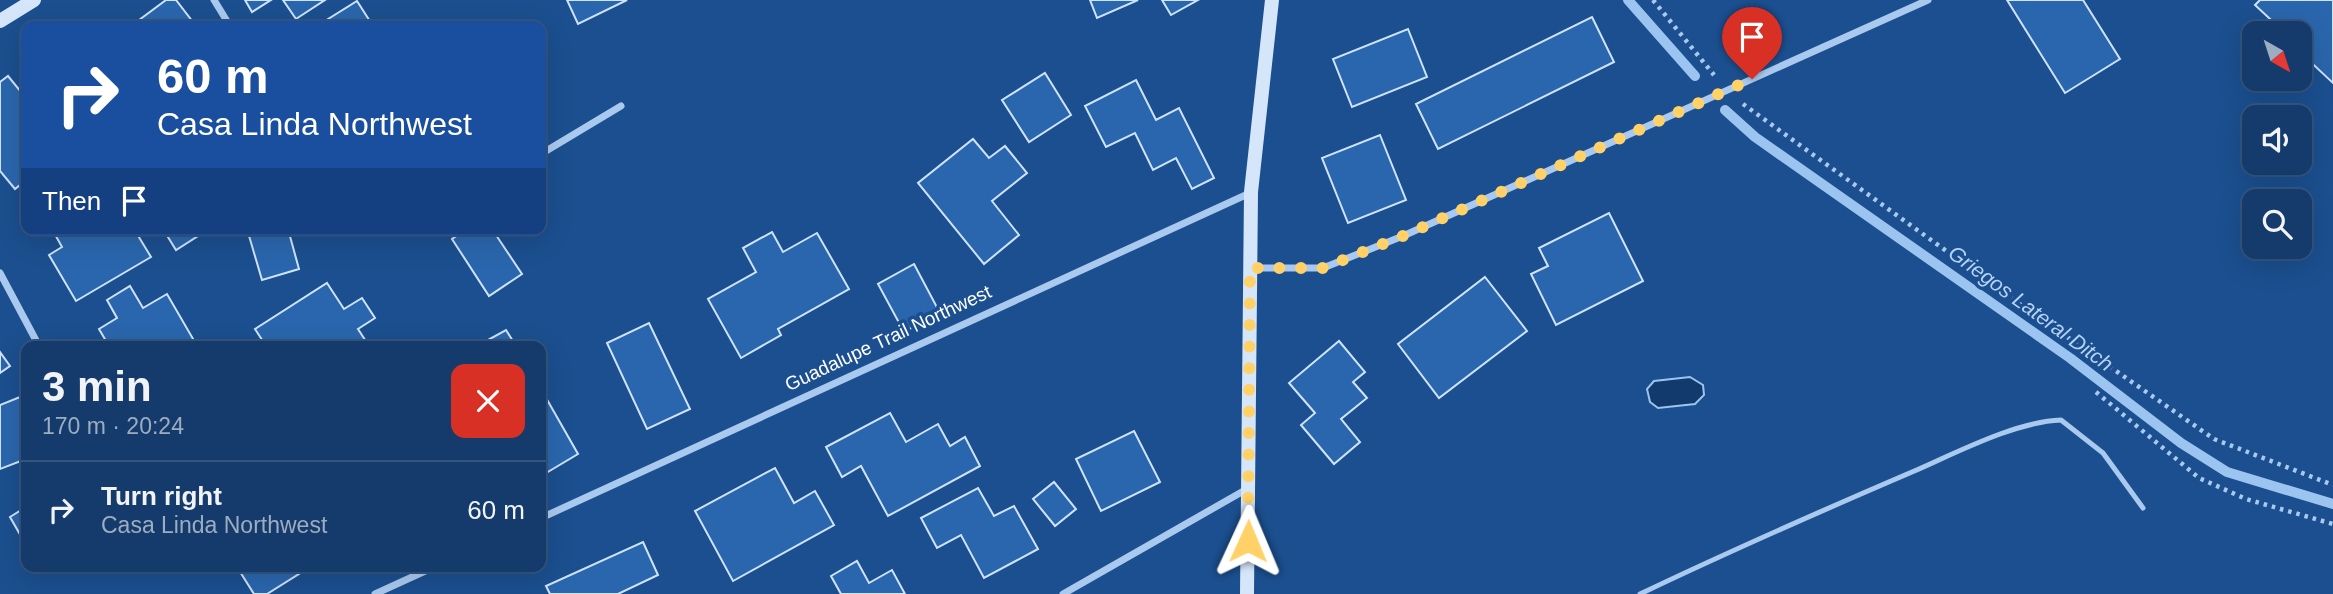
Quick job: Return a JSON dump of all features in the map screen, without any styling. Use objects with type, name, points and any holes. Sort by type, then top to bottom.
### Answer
[{"type":"street","points":[[0,21],[34,0]]},
{"type":"street","points":[[214,0],[227,21]]},
{"type":"street","points":[[1247,594],[1251,192],[1272,0]]},
{"type":"street","points":[[1250,268],[1323,268],[1403,236],[1928,0]]},
{"type":"street","points":[[546,150],[621,106]]},
{"type":"street","name":"Guadalupe Trail Northwest","points":[[546,516],[1251,192]]},
{"type":"street","points":[[0,273],[36,341]]},
{"type":"street","points":[[1063,594],[1248,488]]},
{"type":"street","points":[[375,594],[423,572]]},
{"type":"lane","points":[[1640,594],[1734,549],[1964,450],[2042,421],[2061,420],[2103,453],[2143,508]]},
{"type":"path","points":[[1653,0],[1727,90],[2021,305],[2214,439],[2333,485]]},
{"type":"path","points":[[2096,392],[2199,478],[2246,499],[2333,524]]},
{"type":"water","points":[[1690,377],[1703,385],[1704,395],[1695,404],[1658,408],[1650,402],[1647,389],[1654,381]]},
{"type":"building","points":[[166,0],[176,0],[192,21],[138,21]]},
{"type":"building","points":[[245,0],[271,0],[252,12]]},
{"type":"building","points":[[283,0],[325,0],[296,19]]},
{"type":"building","points":[[567,0],[627,0],[578,24]]},
{"type":"building","points":[[1090,0],[1138,0],[1097,18]]},
{"type":"building","points":[[1162,0],[1198,0],[1171,15]]},
{"type":"building","points":[[2007,0],[2083,0],[2120,59],[2065,93]]},
{"type":"building","points":[[2260,0],[2333,0],[2333,83],[2312,63],[2312,21],[2272,21],[2255,5]]},
{"type":"building","points":[[357,1],[370,21],[325,21]]},
{"type":"building","points":[[1592,17],[1614,62],[1438,149],[1416,104]]},
{"type":"building","points":[[1408,29],[1427,77],[1352,107],[1333,59]]},
{"type":"building","points":[[1045,73],[1071,115],[1029,142],[1002,100]]},
{"type":"building","points":[[8,76],[21,92],[21,184],[15,189],[0,171],[0,82]]},
{"type":"building","points":[[1136,80],[1156,120],[1179,108],[1214,178],[1192,189],[1176,158],[1153,170],[1135,133],[1106,147],[1085,106]]},
{"type":"building","points":[[1380,135],[1406,200],[1348,223],[1322,158]]},
{"type":"building","points":[[973,139],[989,158],[1005,146],[1027,173],[992,201],[1019,235],[984,264],[918,183]]},
{"type":"building","points":[[1609,213],[1643,281],[1556,325],[1531,274],[1548,266],[1539,248]]},
{"type":"building","points":[[772,232],[783,252],[817,233],[849,289],[778,329],[781,335],[741,358],[708,299],[756,272],[743,248]]},
{"type":"building","points":[[55,235],[138,235],[151,257],[76,301],[49,255],[62,247]]},
{"type":"building","points":[[167,235],[200,235],[176,250]]},
{"type":"building","points":[[249,235],[290,235],[299,269],[262,280]]},
{"type":"building","points":[[458,235],[496,235],[522,274],[489,296],[452,239]]},
{"type":"building","points":[[914,264],[940,313],[904,332],[878,284]]},
{"type":"building","points":[[1485,277],[1527,331],[1439,398],[1398,344]]},
{"type":"building","points":[[327,283],[344,309],[362,298],[375,318],[358,329],[366,341],[263,341],[255,329]]},
{"type":"building","points":[[130,286],[143,308],[167,294],[194,341],[106,341],[99,329],[117,318],[107,300]]},
{"type":"building","points":[[649,323],[690,409],[647,429],[607,343]]},
{"type":"building","points":[[506,330],[513,341],[486,341]]},
{"type":"building","points":[[1339,341],[1365,372],[1353,382],[1367,398],[1341,419],[1360,442],[1334,464],[1301,425],[1315,413],[1289,383]]},
{"type":"building","points":[[0,352],[10,366],[0,373]]},
{"type":"building","points":[[21,397],[21,461],[0,469],[0,405]]},
{"type":"building","points":[[546,398],[578,454],[546,473]]},
{"type":"building","points":[[890,413],[906,442],[938,424],[950,446],[965,437],[980,466],[888,516],[861,466],[842,477],[826,447]]},
{"type":"building","points":[[1134,431],[1160,482],[1101,511],[1076,459]]},
{"type":"building","points":[[775,468],[794,503],[815,491],[834,525],[733,581],[695,511]]},
{"type":"building","points":[[1054,482],[1076,509],[1055,526],[1033,499]]},
{"type":"building","points":[[978,488],[994,516],[1014,506],[1038,549],[984,578],[961,535],[937,548],[921,518]]},
{"type":"building","points":[[21,510],[21,536],[10,517]]},
{"type":"building","points":[[643,542],[658,575],[618,594],[550,594],[546,586]]},
{"type":"building","points":[[857,561],[869,583],[892,570],[905,594],[841,594],[831,576]]},
{"type":"building","points":[[240,572],[302,572],[267,594],[254,594]]},
{"type":"waterway","name":"Griegos Lateral Ditch","points":[[1628,0],[1695,76]]},
{"type":"waterway","name":"Griegos Lateral Ditch","points":[[1725,110],[1755,137],[2070,358],[2181,443],[2227,472],[2333,504]]},
{"type":"route","points":[[1248,541],[1250,268],[1323,268],[1403,236],[1752,79]]}]
